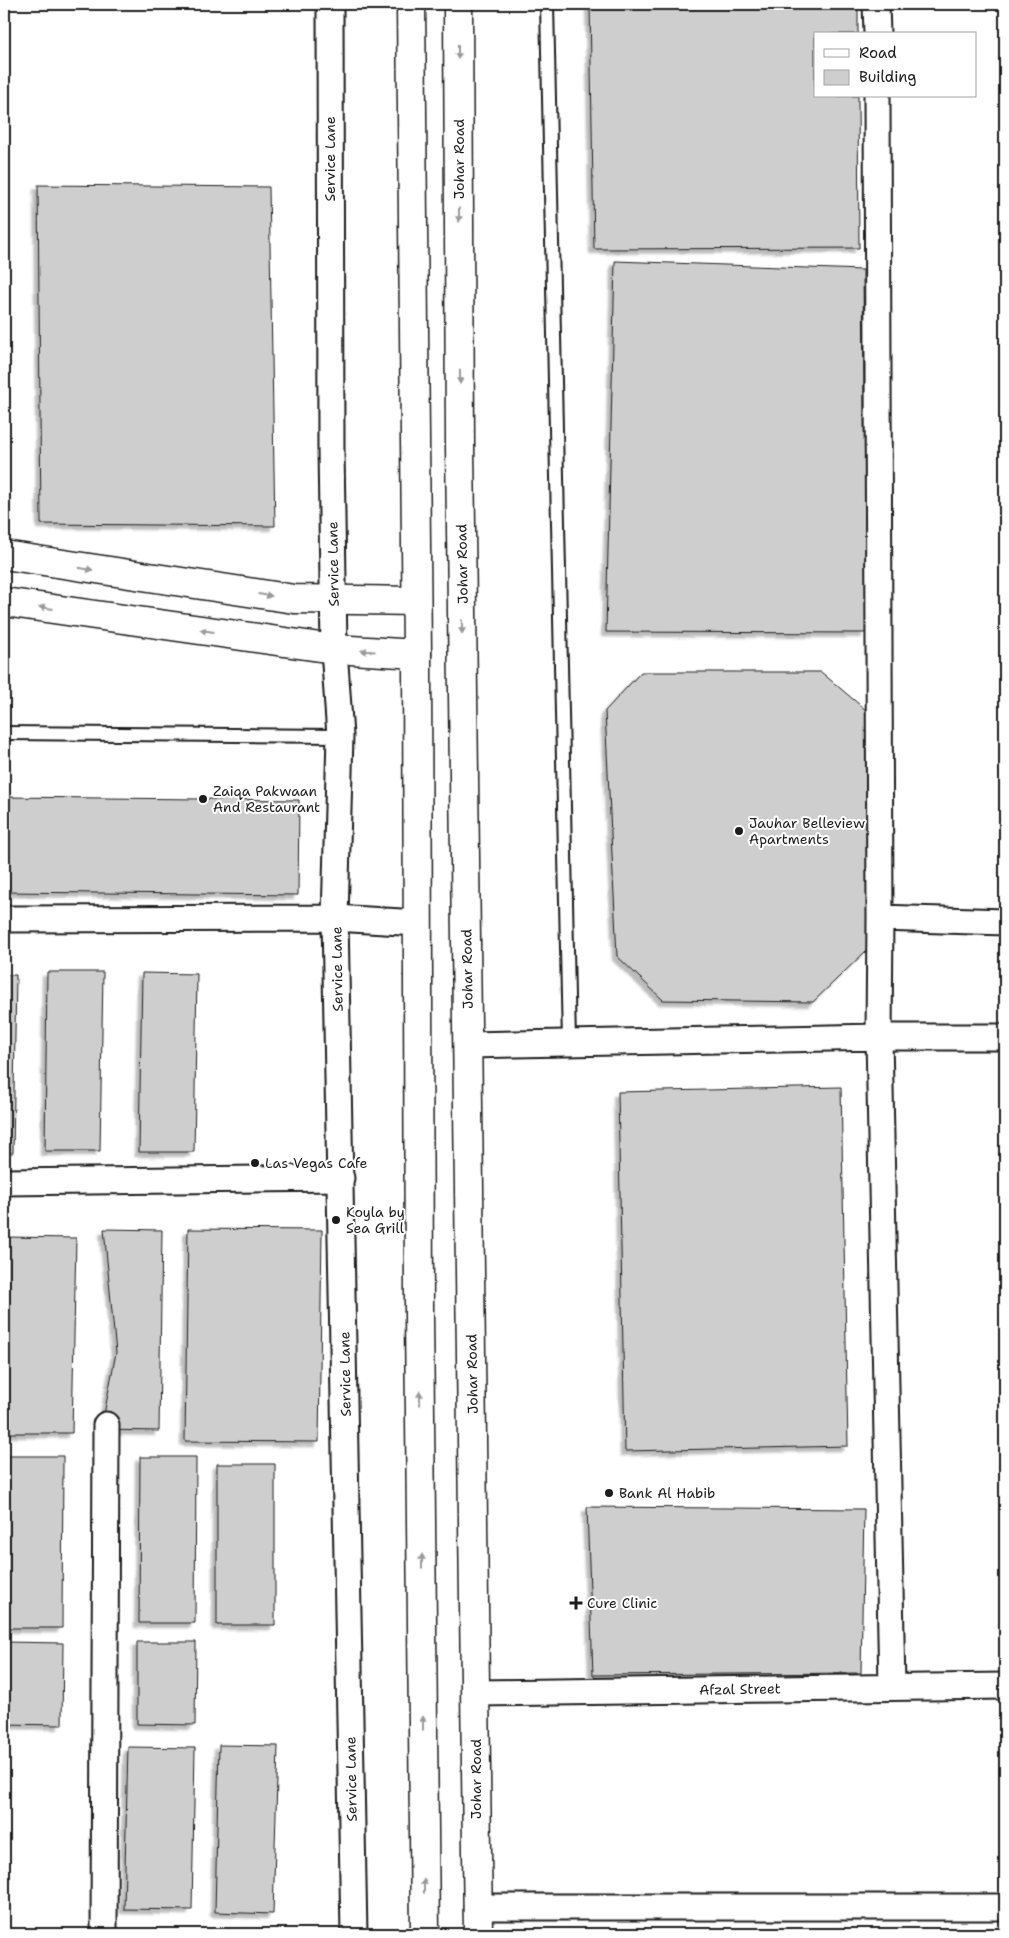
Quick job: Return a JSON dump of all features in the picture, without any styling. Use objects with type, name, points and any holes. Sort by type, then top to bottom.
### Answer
[{"type":"main road","points":[[411,4],[417,654],[419,1314],[425,1934]]},
{"type":"main road","name":"Johar Road","points":[[458,4],[460,445],[478,1934]]},
{"type":"main road","points":[[4,556],[294,599],[416,601]]},
{"type":"main road","points":[[4,602],[334,649],[417,654]]},
{"type":"street","name":"Service Lane","points":[[330,4],[331,449],[334,649],[340,736],[335,918],[354,1934]]},
{"type":"street","points":[[876,4],[876,32]]},
{"type":"street","points":[[877,98],[879,1037],[892,1687]]},
{"type":"street","points":[[4,919],[335,918],[418,923]]},
{"type":"street","points":[[880,918],[1005,922]]},
{"type":"street","points":[[468,1045],[879,1037],[1005,1037]]},
{"type":"street","points":[[4,1182],[341,1178]]},
{"type":"street","points":[[104,1934],[106,1425]]},
{"type":"street","name":"Afzal Street","points":[[475,1693],[1005,1686]]},
{"type":"street","points":[[477,1907],[1005,1907]]},
{"type":"lane","points":[[547,4],[569,1043]]},
{"type":"lane","points":[[4,733],[340,736]]},
{"type":"building","points":[[590,4],[858,4],[858,32],[814,32],[814,98],[858,98],[859,248],[594,249]]},
{"type":"building","points":[[38,185],[269,187],[275,526],[41,524]]},
{"type":"building","points":[[615,261],[863,270],[866,633],[606,632]]},
{"type":"building","name":"Jauhar Belleview Apartments","points":[[641,672],[821,672],[867,711],[867,950],[813,1002],[663,1000],[617,956],[605,711]]},
{"type":"building","points":[[4,797],[299,800],[298,895],[4,892]]},
{"type":"building","points":[[47,972],[103,972],[100,1151],[45,1151]]},
{"type":"building","points":[[142,973],[197,974],[194,1152],[139,1152]]},
{"type":"building","points":[[4,975],[16,975],[13,1153],[4,1153]]},
{"type":"building","points":[[841,1087],[848,1446],[625,1451],[618,1092]]},
{"type":"building","points":[[104,1229],[162,1230],[159,1431],[101,1430],[116,1353]]},
{"type":"building","points":[[188,1229],[322,1230],[319,1442],[185,1441]]},
{"type":"building","points":[[4,1237],[76,1238],[72,1433],[4,1433]]},
{"type":"building","points":[[4,1456],[63,1456],[62,1628],[4,1628]]},
{"type":"building","points":[[140,1457],[196,1457],[195,1623],[139,1623]]},
{"type":"building","points":[[217,1464],[275,1464],[275,1625],[217,1625]]},
{"type":"building","points":[[587,1507],[864,1509],[861,1673],[593,1675]]},
{"type":"building","points":[[4,1642],[63,1643],[62,1725],[4,1724]]},
{"type":"building","points":[[137,1642],[196,1642],[195,1725],[137,1724]]},
{"type":"building","points":[[219,1745],[278,1746],[273,1914],[215,1912]]},
{"type":"building","points":[[128,1747],[195,1748],[192,1910],[124,1909]]},
{"type":"place","name":"Zaiqa Pakwaan And Restaurant","points":[[203,799]]},
{"type":"place","name":"Jauhar Belleview Apartments","points":[[739,831]]},
{"type":"place","name":"Las Vegas Cafe","points":[[255,1163]]},
{"type":"place","name":"Koyla by Sea Grill","points":[[336,1220]]},
{"type":"place","name":"Bank Al Habib","points":[[609,1493]]},
{"type":"place","name":"Cure Clinic","points":[[576,1603]]}]
